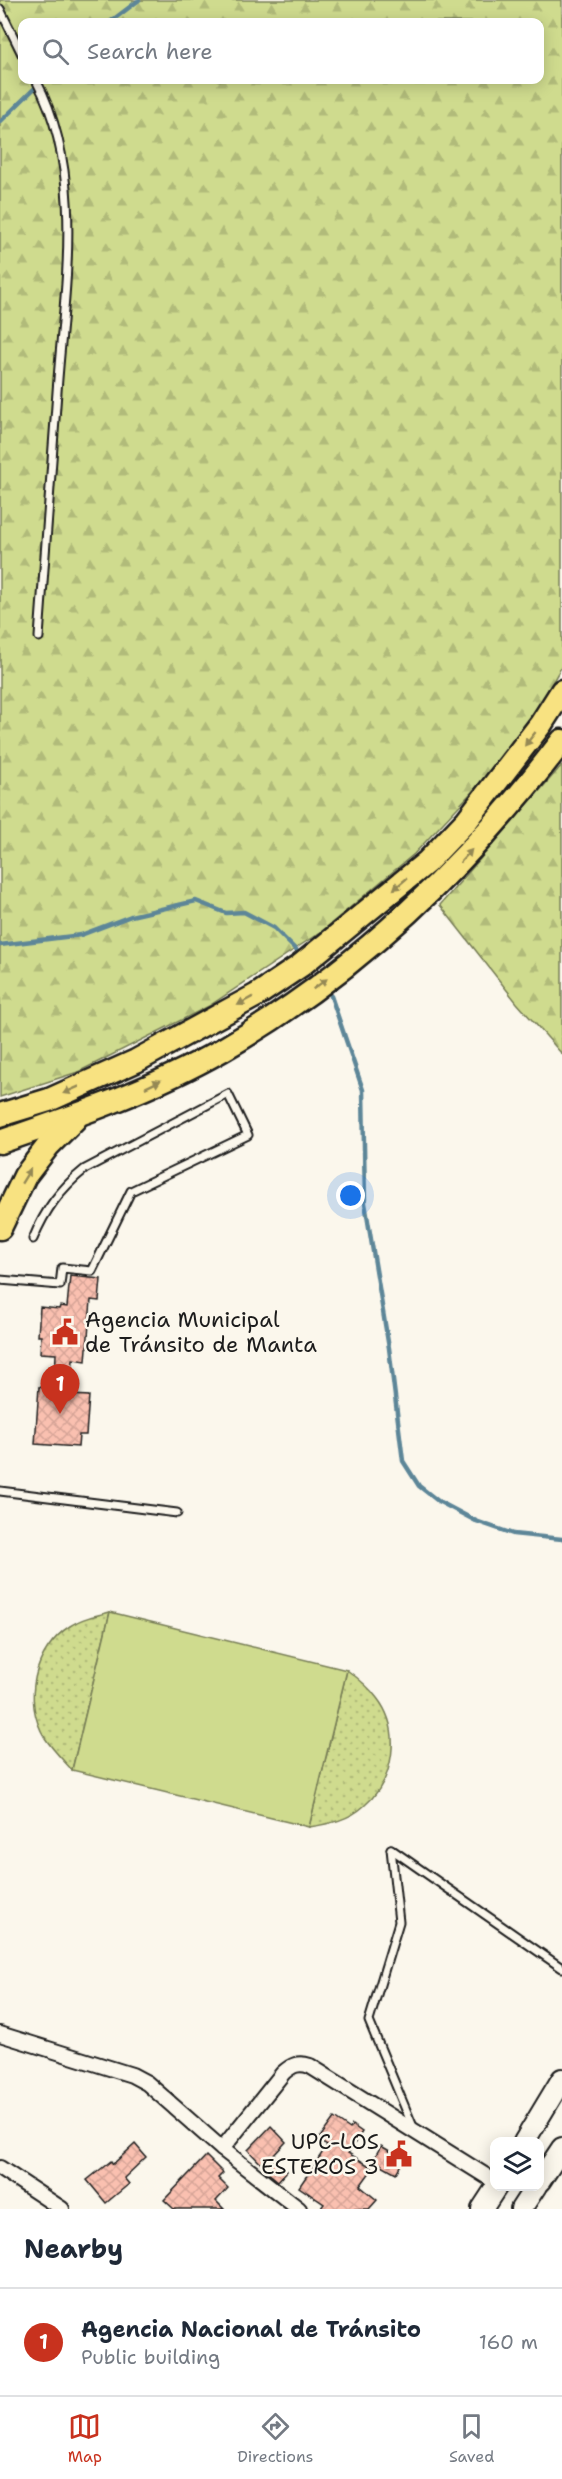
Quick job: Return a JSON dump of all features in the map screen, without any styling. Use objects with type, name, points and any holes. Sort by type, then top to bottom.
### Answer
[{"type":"main road","points":[[0,1115],[49,1100],[136,1061],[257,995],[300,966],[427,862],[459,829],[542,724],[562,690]]},
{"type":"main road","points":[[0,1142],[120,1099],[220,1051],[282,1012],[366,950],[446,877],[520,796],[562,741]]},
{"type":"main road","points":[[0,1228],[26,1176],[48,1146],[80,1115]]},
{"type":"main road","points":[[527,2137],[562,2079]]},
{"type":"main road","points":[[544,2175],[562,2148]]},
{"type":"main road","points":[[482,2209],[494,2191]]},
{"type":"main road","points":[[521,2209],[533,2191]]},
{"type":"street","points":[[0,2034],[140,2079],[222,2149],[299,2209]]},
{"type":"street","points":[[222,2149],[283,2073],[291,2066],[301,2063],[310,2066],[490,2178]]},
{"type":"street","points":[[0,2168],[62,2209]]},
{"type":"lane","points":[[0,9],[18,46]]},
{"type":"lane","points":[[38,84],[63,156],[68,227],[39,637]]},
{"type":"lane","points":[[0,1280],[60,1285],[62,1268],[92,1271],[131,1191],[248,1135],[228,1094],[85,1168],[53,1200],[33,1239]]},
{"type":"lane","points":[[0,1491],[177,1513]]},
{"type":"lane","points":[[415,2131],[369,2021],[399,1922],[391,1849],[562,1968]]},
{"type":"green space","points":[[0,0],[562,0],[562,666],[539,705],[485,778],[414,854],[322,931],[209,1006],[78,1072],[0,1097]]},
{"type":"green space","points":[[562,765],[562,1054],[517,1003],[440,905]]},
{"type":"green space","points":[[110,1612],[72,1770],[45,1738],[38,1724],[34,1708],[35,1677],[40,1662],[58,1636],[79,1621]]},
{"type":"green space","points":[[110,1612],[347,1670],[309,1827],[72,1770]]},
{"type":"green space","points":[[347,1670],[370,1690],[385,1711],[390,1725],[392,1754],[383,1783],[364,1806],[338,1821],[309,1827]]},
{"type":"building","points":[[70,1276],[101,1279],[99,1301],[91,1300],[86,1361],[73,1359],[71,1395],[89,1396],[86,1435],[79,1435],[78,1447],[35,1444],[39,1387],[45,1388],[46,1378],[55,1378],[56,1354],[40,1353],[41,1336],[38,1336],[40,1307],[59,1309],[60,1306],[67,1307]]},
{"type":"building","points":[[334,2118],[350,2129],[352,2125],[362,2132],[348,2153],[373,2168],[360,2186],[377,2200],[369,2209],[320,2209],[324,2204],[299,2187],[327,2146],[318,2140]]},
{"type":"building","points":[[271,2126],[286,2142],[271,2158],[287,2171],[278,2181],[248,2150]]},
{"type":"building","points":[[135,2144],[146,2157],[124,2178],[129,2184],[106,2203],[87,2180],[111,2161],[113,2164]]},
{"type":"building","points":[[381,2146],[404,2159],[396,2173],[373,2160]]},
{"type":"building","points":[[206,2156],[223,2173],[218,2178],[228,2188],[216,2201],[224,2209],[174,2209],[164,2200]]},
{"type":"waterway","points":[[115,18],[139,0]]},
{"type":"waterway","points":[[0,122],[39,84]]},
{"type":"waterway","points":[[0,945],[81,935],[131,916],[196,901],[226,913],[244,912],[274,928],[298,952]]},
{"type":"waterway","points":[[331,996],[363,1090],[365,1203],[389,1348],[403,1461],[419,1486],[438,1501],[476,1521],[513,1534],[562,1539]]},
{"type":"place","name":"Agencia Municipal de Tránsito de Manta","points":[[65,1332]]},
{"type":"place","name":"Agencia Nacional de Tránsito","points":[[60,1414]]},
{"type":"place","name":"UPC-LOS ESTEROS 3","points":[[399,2154]]}]
